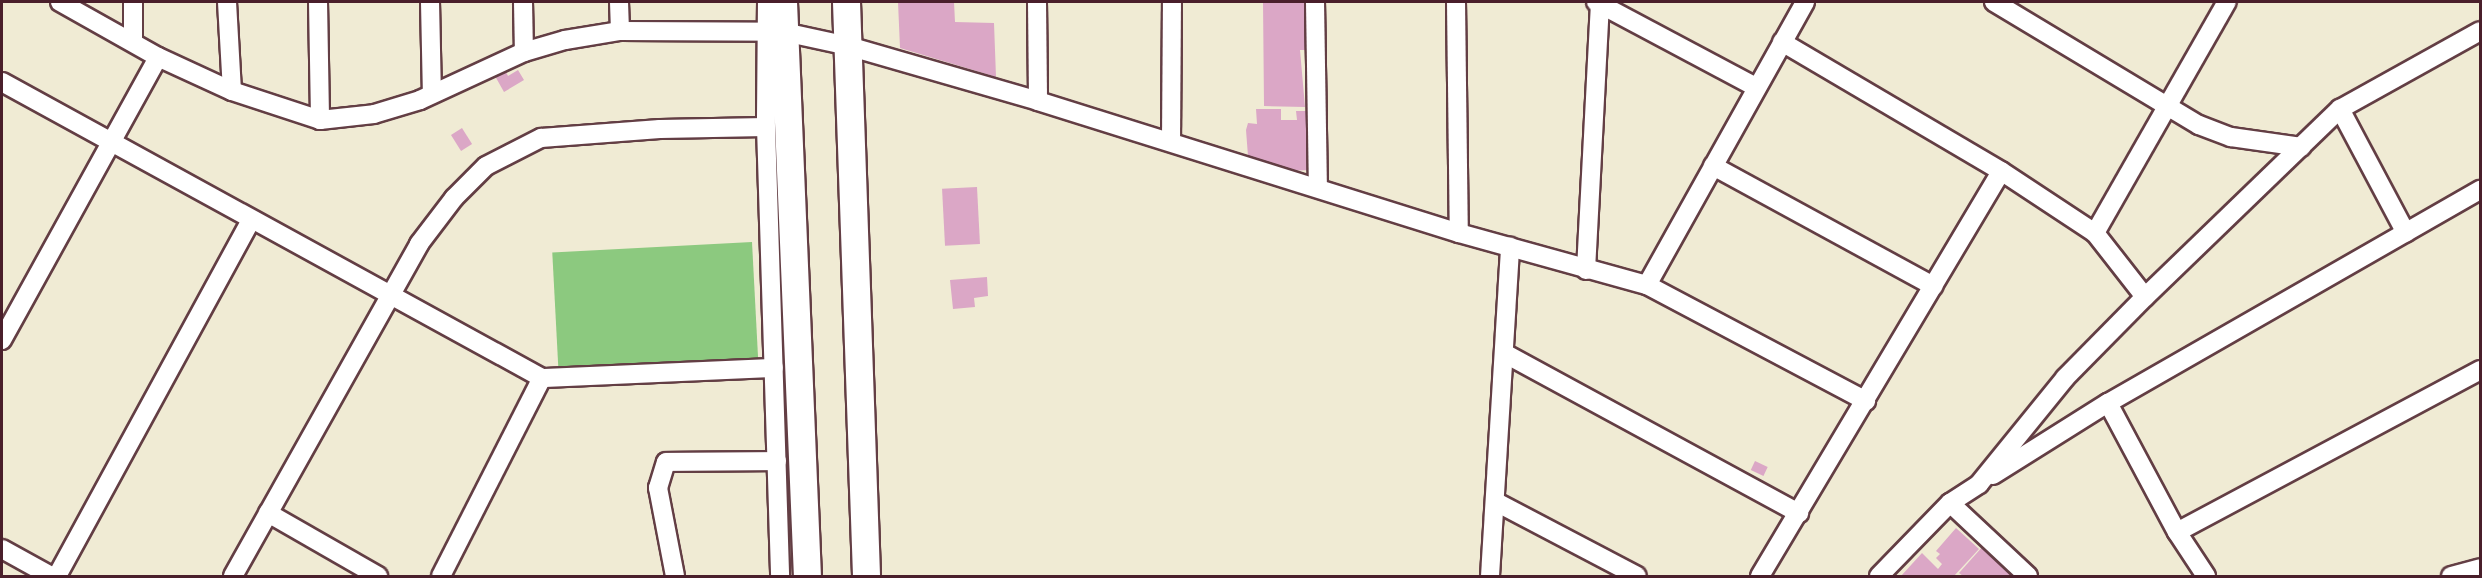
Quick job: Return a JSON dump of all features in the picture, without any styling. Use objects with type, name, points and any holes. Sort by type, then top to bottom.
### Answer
[{"type":"main road","points":[[783,2],[776,32],[807,576]]},
{"type":"main road","points":[[846,2],[866,576]]},
{"type":"street","points":[[60,2],[158,57],[232,91],[320,120],[374,114],[432,94],[524,52],[565,40],[620,31],[776,32],[848,46],[1172,142],[1459,233],[1586,270],[1647,285],[1866,400]]},
{"type":"street","points":[[133,2],[133,41]]},
{"type":"street","points":[[227,2],[232,91]]},
{"type":"street","points":[[318,2],[320,120]]},
{"type":"street","points":[[430,2],[432,94]]},
{"type":"street","points":[[523,2],[524,52]]},
{"type":"street","points":[[619,2],[620,31]]},
{"type":"street","points":[[767,2],[776,32],[766,127],[780,576]]},
{"type":"street","points":[[1037,2],[1038,101]]},
{"type":"street","points":[[1172,2],[1172,142]]},
{"type":"street","points":[[1316,2],[1318,187]]},
{"type":"street","points":[[1456,2],[1459,233]]},
{"type":"street","points":[[1586,270],[1598,2],[1756,87]]},
{"type":"street","points":[[1647,285],[1805,2]]},
{"type":"street","points":[[1994,2],[2199,124],[2231,137],[2301,147]]},
{"type":"street","points":[[2095,233],[2171,106],[2227,2]]},
{"type":"street","points":[[1979,484],[2066,378],[2145,297],[2340,109],[2481,31]]},
{"type":"street","points":[[1782,42],[2001,171],[2095,233],[2145,297]]},
{"type":"street","points":[[2,340],[158,57]]},
{"type":"street","points":[[2,82],[542,378],[774,368]]},
{"type":"street","points":[[2340,109],[2406,233]]},
{"type":"street","points":[[233,576],[419,244],[454,198],[486,166],[541,138],[660,129],[766,127]]},
{"type":"street","points":[[1713,166],[1933,286]]},
{"type":"street","points":[[1760,576],[2001,171]]},
{"type":"street","points":[[1879,576],[1950,503],[1979,484],[2108,403],[2481,190]]},
{"type":"street","points":[[57,576],[251,220]]},
{"type":"street","points":[[1490,576],[1510,247]]},
{"type":"street","points":[[1504,353],[1799,513]]},
{"type":"street","points":[[2177,532],[2481,370]]},
{"type":"street","points":[[441,576],[542,378]]},
{"type":"street","points":[[2108,403],[2177,532],[2206,576]]},
{"type":"street","points":[[675,576],[658,488],[666,462],[777,461]]},
{"type":"street","points":[[1496,502],[1637,576]]},
{"type":"street","points":[[1950,503],[2028,576]]},
{"type":"street","points":[[268,513],[378,576]]},
{"type":"street","points":[[2,549],[51,576]]},
{"type":"street","points":[[2451,576],[2481,568]]},
{"type":"green space","points":[[752,242],[758,361],[559,371],[552,252]]},
{"type":"building","points":[[898,2],[954,2],[955,22],[994,23],[996,77],[900,48]]},
{"type":"building","points":[[1263,2],[1306,2],[1305,21],[1312,21],[1313,50],[1300,50],[1305,107],[1264,106]]},
{"type":"building","points":[[505,70],[508,76],[518,70],[524,80],[504,92],[495,76]]},
{"type":"building","points":[[1256,109],[1281,109],[1281,120],[1297,120],[1296,111],[1314,111],[1313,170],[1283,171],[1248,156],[1246,130],[1248,123],[1257,124]]},
{"type":"building","points":[[462,128],[472,144],[461,151],[451,135]]},
{"type":"building","points":[[977,187],[980,244],[945,246],[942,189]]},
{"type":"building","points":[[987,277],[988,296],[974,298],[975,307],[953,309],[950,280]]},
{"type":"building","points":[[1755,461],[1768,467],[1763,476],[1751,470]]},
{"type":"building","points":[[1956,528],[1979,549],[1954,576],[1901,576],[1922,553],[1938,569],[1942,564],[1936,558],[1940,554],[1936,551]]},
{"type":"building","points":[[1984,545],[2018,576],[1963,576],[1959,573]]}]
